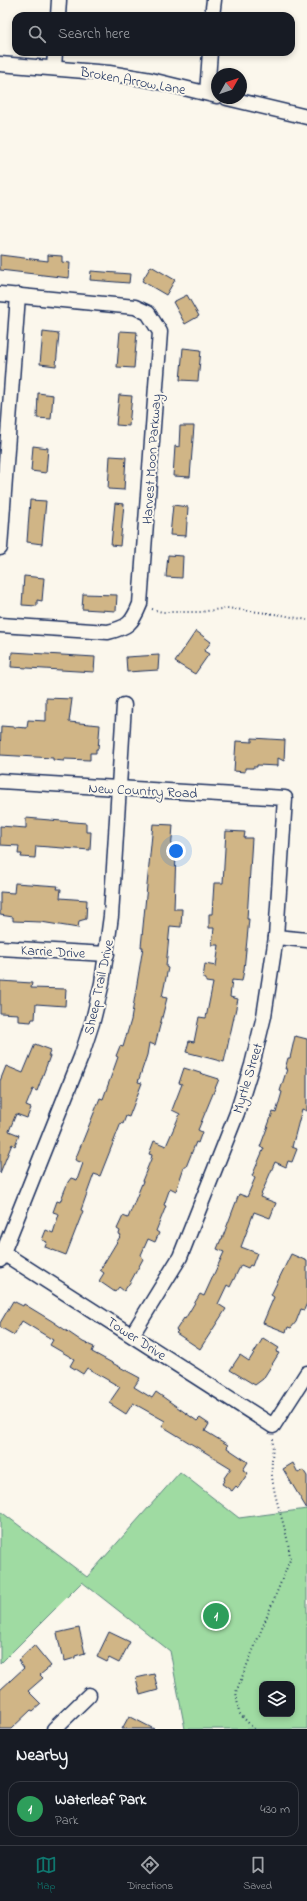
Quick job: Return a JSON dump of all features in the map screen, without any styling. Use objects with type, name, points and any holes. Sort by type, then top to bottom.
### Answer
[{"type":"street","points":[[58,12],[59,0]]},
{"type":"street","points":[[212,12],[214,0]]},
{"type":"street","points":[[54,68],[55,56]]},
{"type":"street","points":[[210,56],[211,73]]},
{"type":"street","name":"Broken Arrow Lane","points":[[0,64],[109,73],[151,80],[211,94]]},
{"type":"street","points":[[247,103],[307,117]]},
{"type":"street","name":"Harvest Moon Parkway","points":[[0,294],[135,306],[148,313],[160,332],[140,604],[133,621],[119,629],[108,632],[0,626]]},
{"type":"street","points":[[0,548],[18,295]]},
{"type":"street","name":"Sheep Trail Drive","points":[[1,1255],[81,1057],[93,1020],[107,954],[111,916],[124,705]]},
{"type":"street","name":"New Country Road","points":[[0,781],[285,798]]},
{"type":"street","name":"Myrtle Street","points":[[132,1335],[180,1257],[237,1113],[252,1065],[264,1016],[276,937],[285,798]]},
{"type":"street","points":[[276,937],[307,940]]},
{"type":"street","name":"Karrie Drive","points":[[0,948],[107,954]]},
{"type":"street","name":"Tower Drive","points":[[1,1255],[132,1335],[273,1426]]},
{"type":"street","points":[[273,1426],[307,1373]]},
{"type":"street","points":[[54,1729],[89,1695]]},
{"type":"path","points":[[140,604],[162,612],[201,612],[227,608],[282,615],[307,620]]},
{"type":"path","points":[[254,1729],[239,1713],[236,1692],[290,1560],[289,1545],[282,1525],[272,1476],[273,1426]]},
{"type":"green space","points":[[180,1472],[239,1518],[307,1509],[307,1729],[185,1729],[170,1651],[82,1582],[0,1664],[0,1511],[87,1577]]},
{"type":"building","points":[[0,255],[48,261],[48,255],[62,256],[62,262],[70,263],[69,278],[0,270]]},
{"type":"building","points":[[151,266],[175,280],[166,295],[142,281]]},
{"type":"building","points":[[91,271],[130,274],[129,283],[90,280]]},
{"type":"building","points":[[187,295],[199,316],[185,324],[173,302]]},
{"type":"building","points":[[120,331],[137,332],[134,368],[117,367]]},
{"type":"building","points":[[43,332],[59,334],[56,366],[40,364]]},
{"type":"building","points":[[183,348],[201,350],[198,381],[180,380]]},
{"type":"building","points":[[38,393],[53,395],[51,419],[37,418]]},
{"type":"building","points":[[119,395],[132,396],[129,426],[116,425]]},
{"type":"building","points":[[180,426],[194,426],[190,477],[173,476],[175,446],[179,447]]},
{"type":"building","points":[[33,446],[48,448],[46,473],[31,471]]},
{"type":"building","points":[[110,456],[126,457],[124,490],[108,489]]},
{"type":"building","points":[[30,500],[46,501],[42,544],[27,542]]},
{"type":"building","points":[[115,503],[124,504],[120,546],[111,545]]},
{"type":"building","points":[[173,505],[188,507],[186,536],[170,535]]},
{"type":"building","points":[[168,555],[183,556],[182,578],[166,577]]},
{"type":"building","points":[[24,576],[44,578],[42,601],[37,600],[37,606],[22,605]]},
{"type":"building","points":[[83,594],[117,595],[116,611],[82,609]]},
{"type":"building","points":[[196,631],[211,642],[204,651],[209,654],[195,674],[175,662]]},
{"type":"building","points":[[12,652],[95,657],[94,672],[11,667]]},
{"type":"building","points":[[159,655],[158,670],[127,672],[126,657]]},
{"type":"building","points":[[46,698],[72,699],[69,722],[100,725],[98,749],[96,749],[96,753],[90,753],[90,760],[64,759],[64,761],[53,760],[53,758],[0,755],[1,726],[27,728],[28,720],[46,721]]},
{"type":"building","points":[[252,738],[285,740],[284,761],[278,758],[278,766],[257,765],[257,767],[253,768],[245,768],[245,772],[234,771],[236,741],[252,742]]},
{"type":"building","points":[[26,818],[86,823],[86,832],[91,832],[90,850],[36,846],[35,858],[21,857],[22,854],[18,854],[19,846],[0,845],[0,826],[26,828]]},
{"type":"building","points":[[153,824],[173,825],[171,853],[176,853],[174,909],[182,909],[181,927],[170,926],[166,967],[168,968],[162,997],[167,998],[155,1045],[149,1043],[147,1055],[138,1082],[142,1083],[129,1117],[126,1116],[123,1124],[121,1123],[100,1176],[94,1174],[81,1210],[83,1211],[66,1255],[45,1247],[47,1242],[42,1240],[46,1230],[53,1233],[59,1214],[53,1212],[57,1201],[60,1202],[68,1182],[71,1178],[77,1180],[83,1163],[75,1160],[100,1098],[103,1099],[118,1057],[116,1056],[120,1046],[123,1047],[131,1020],[143,947],[141,947]]},
{"type":"building","points":[[226,831],[245,832],[244,838],[252,838],[247,919],[249,919],[244,970],[242,981],[232,980],[230,997],[238,999],[224,1062],[186,1052],[189,1041],[194,1042],[199,1017],[206,1018],[213,983],[206,982],[206,979],[203,978],[205,964],[216,966],[219,945],[212,945],[214,928],[209,928],[209,914],[212,914],[214,883],[223,883]]},
{"type":"building","points":[[15,883],[58,886],[57,889],[61,889],[60,898],[87,900],[86,919],[79,921],[78,928],[41,922],[13,921],[13,917],[0,915],[0,892],[14,893]]},
{"type":"building","points":[[0,981],[32,983],[31,988],[66,989],[65,1006],[36,1004],[35,1019],[32,1019],[31,1022],[18,1021],[18,1014],[0,1013]]},
{"type":"building","points":[[295,1036],[307,1039],[307,1111],[302,1109],[292,1147],[297,1149],[292,1162],[288,1161],[286,1167],[275,1162],[260,1197],[276,1203],[270,1218],[254,1212],[241,1247],[257,1253],[252,1266],[250,1265],[248,1268],[241,1265],[230,1287],[227,1285],[218,1304],[226,1309],[200,1349],[176,1333],[178,1331],[176,1330],[184,1318],[185,1319],[200,1294],[204,1296],[224,1252],[217,1249],[239,1194],[247,1197],[255,1178],[252,1176],[264,1148],[260,1147],[273,1112],[276,1113],[282,1092],[280,1091],[287,1069],[285,1069],[288,1058],[290,1058]]},
{"type":"building","points":[[35,1044],[51,1050],[48,1056],[50,1056],[37,1091],[33,1089],[26,1106],[31,1108],[27,1118],[16,1114],[9,1131],[19,1135],[15,1146],[12,1144],[0,1173],[0,1081],[6,1066],[23,1073]]},
{"type":"building","points":[[184,1068],[219,1079],[198,1130],[202,1132],[198,1143],[196,1142],[186,1167],[184,1167],[176,1191],[170,1188],[164,1205],[166,1206],[156,1231],[159,1233],[155,1242],[148,1239],[141,1255],[143,1259],[131,1281],[124,1291],[119,1287],[115,1292],[99,1281],[104,1273],[100,1270],[121,1235],[119,1234],[120,1231],[117,1229],[123,1216],[128,1218],[151,1159],[152,1155],[149,1154],[154,1141],[166,1146],[180,1114],[172,1110],[182,1084],[179,1083]]},
{"type":"building","points":[[291,1254],[307,1261],[307,1303],[304,1310],[301,1309],[296,1322],[291,1328],[288,1327],[286,1332],[263,1323],[274,1297],[271,1295]]},
{"type":"building","points":[[13,1301],[23,1306],[24,1304],[83,1342],[94,1347],[92,1352],[140,1378],[134,1387],[152,1398],[156,1392],[197,1421],[200,1418],[209,1424],[205,1431],[228,1445],[227,1448],[248,1462],[243,1470],[248,1473],[238,1488],[236,1486],[232,1491],[222,1484],[231,1468],[162,1426],[165,1421],[133,1403],[126,1414],[109,1403],[120,1387],[87,1368],[83,1374],[70,1366],[74,1359],[50,1345],[53,1340],[22,1321],[14,1335],[0,1327],[0,1323]]},
{"type":"building","points":[[263,1338],[279,1348],[276,1352],[279,1353],[263,1379],[255,1385],[230,1370],[240,1355],[249,1361]]},
{"type":"building","points":[[293,1463],[298,1473],[303,1470],[307,1476],[307,1509],[283,1469]]},
{"type":"building","points":[[79,1628],[85,1653],[65,1661],[64,1655],[62,1656],[57,1633]]},
{"type":"building","points":[[109,1632],[130,1642],[119,1663],[109,1658],[107,1662],[97,1657]]},
{"type":"building","points":[[34,1645],[51,1666],[40,1675],[43,1678],[28,1691],[41,1704],[33,1711],[31,1710],[11,1729],[0,1729],[0,1690],[24,1668],[18,1660]]},
{"type":"building","points":[[154,1674],[158,1690],[140,1695],[136,1678]]},
{"type":"building","points":[[129,1716],[154,1729],[122,1729]]},
{"type":"place","name":"Waterleaf Park","points":[[216,1616]]}]
